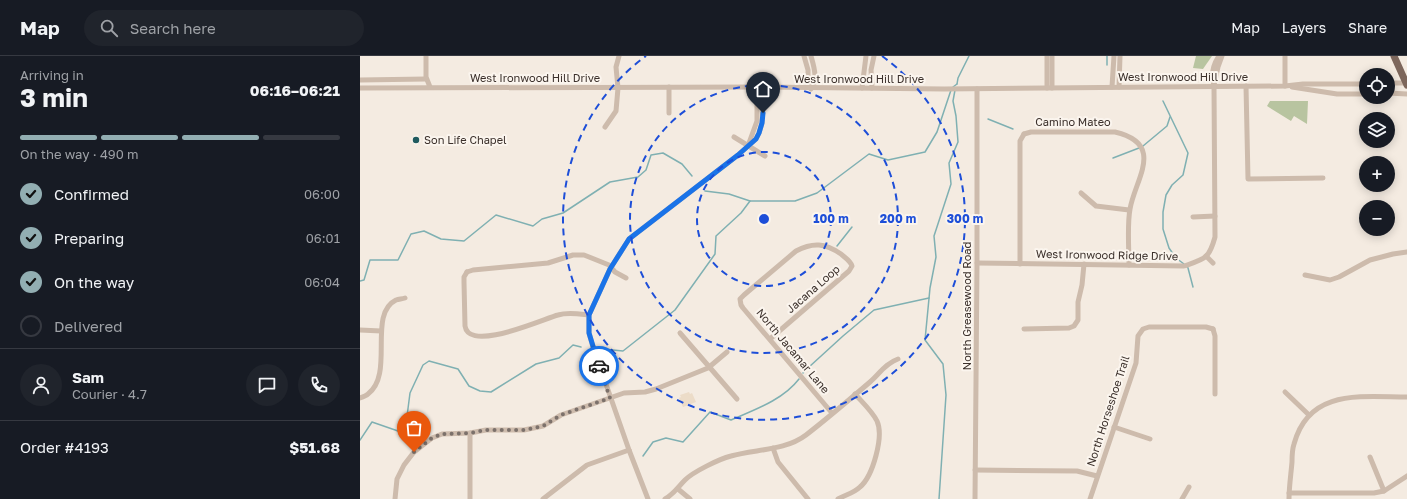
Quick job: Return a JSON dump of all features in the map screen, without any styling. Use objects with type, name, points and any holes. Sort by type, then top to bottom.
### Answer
[{"type":"main road","points":[[1394,56],[1407,84]]},
{"type":"street","points":[[426,56],[426,79],[430,88]]},
{"type":"street","points":[[605,127],[616,110],[618,88],[616,67],[619,56]]},
{"type":"street","points":[[804,56],[808,70],[808,85],[811,89],[815,82],[814,67],[811,56]]},
{"type":"street","points":[[862,88],[866,56]]},
{"type":"street","points":[[872,88],[871,70],[874,56]]},
{"type":"street","points":[[1047,56],[1050,88]]},
{"type":"street","points":[[1050,88],[1052,56]]},
{"type":"street","points":[[1112,87],[1114,56]]},
{"type":"street","points":[[1119,87],[1120,56]]},
{"type":"street","points":[[1213,262],[1206,256],[1211,251],[1215,237],[1214,86],[1220,56]]},
{"type":"street","points":[[1285,56],[1285,86]]},
{"type":"street","points":[[360,80],[426,79]]},
{"type":"street","points":[[1395,83],[1407,84]]},
{"type":"street","name":"West Ironwood Hill Drive","points":[[360,88],[872,88],[944,90],[1359,84]]},
{"type":"street","points":[[1246,86],[1248,179],[1323,178]]},
{"type":"street","name":"West Ironwood Hill Drive","points":[[1285,86],[1336,94],[1359,94]]},
{"type":"street","points":[[669,88],[669,113]]},
{"type":"street","points":[[748,146],[757,121],[757,88]]},
{"type":"street","points":[[648,499],[610,398],[593,347],[589,333],[589,315],[611,267],[629,239],[738,155],[756,139],[762,123],[764,88]]},
{"type":"street","name":"North Greasewood Road","points":[[975,499],[977,89]]},
{"type":"street","points":[[1395,93],[1407,94]]},
{"type":"street","name":"Camino Mateo","points":[[1020,264],[1021,132],[1115,132],[1127,135],[1140,146],[1144,156],[1142,174],[1134,191],[1130,210],[1129,265]]},
{"type":"street","points":[[734,137],[764,156]]},
{"type":"street","points":[[1081,193],[1096,206],[1130,210]]},
{"type":"street","points":[[1193,217],[1215,216]]},
{"type":"street","name":"Jacana Loop","points":[[740,302],[740,299],[744,295],[796,251],[802,248],[816,245],[832,248],[850,261],[853,266],[849,271],[770,339]]},
{"type":"street","points":[[1305,275],[1330,280],[1340,277],[1370,260],[1407,252]]},
{"type":"street","points":[[589,315],[559,314],[505,334],[474,336],[466,334],[464,277],[466,271],[548,263],[573,255],[584,255],[609,265],[615,272],[626,278]]},
{"type":"street","name":"West Ironwood Ridge Drive","points":[[977,263],[1184,266],[1201,260],[1206,256]]},
{"type":"street","points":[[1024,328],[1069,328],[1076,326],[1078,320],[1078,302],[1082,285],[1084,264]]},
{"type":"street","points":[[360,398],[369,394],[377,384],[382,368],[381,330],[386,310],[395,300],[405,298]]},
{"type":"street","name":"North Jacamar Lane","points":[[740,302],[743,308],[832,413]]},
{"type":"street","name":"North Horseshoe Trail","points":[[1090,499],[1136,363],[1140,329],[1149,327],[1214,328],[1215,394]]},
{"type":"street","points":[[360,330],[381,330]]},
{"type":"street","points":[[680,333],[737,399]]},
{"type":"street","points":[[395,499],[397,479],[404,465],[414,452],[432,438],[442,434],[470,433],[486,430],[524,430],[543,426],[561,415],[624,393],[645,392],[656,389],[709,367],[727,352]]},
{"type":"street","points":[[665,499],[678,489],[685,480],[708,466],[730,456],[773,448],[795,442],[805,436],[855,394],[885,366],[898,359]]},
{"type":"street","points":[[1285,392],[1309,415]]},
{"type":"street","points":[[838,499],[852,493],[863,484],[868,475],[880,441],[878,422],[855,394]]},
{"type":"street","points":[[1289,499],[1293,445],[1299,429],[1309,415],[1326,404],[1340,399],[1353,397],[1407,397]]},
{"type":"street","points":[[1114,427],[1150,439]]},
{"type":"street","points":[[470,433],[470,499]]},
{"type":"street","points":[[773,448],[778,462],[808,499]]},
{"type":"street","points":[[543,499],[587,465],[629,450]]},
{"type":"street","points":[[1370,457],[1384,490]]},
{"type":"street","points":[[975,470],[1077,471],[1097,476]]},
{"type":"street","points":[[1289,493],[1374,493],[1384,490],[1407,476]]},
{"type":"street","points":[[1182,499],[1189,488]]},
{"type":"street","points":[[678,489],[690,499]]},
{"type":"green space","points":[[1196,56],[1212,56],[1203,69],[1193,68]]},
{"type":"green space","points":[[1270,101],[1308,101],[1307,124],[1294,116],[1291,121],[1267,106]]},
{"type":"shaded area","points":[[689,392],[690,394],[692,393],[696,402],[683,407],[679,398],[681,397],[680,395]]},
{"type":"waterway","points":[[957,84],[958,78],[969,56]]},
{"type":"waterway","points":[[1107,56],[1107,65]]},
{"type":"waterway","points":[[953,87],[957,84]]},
{"type":"waterway","points":[[603,349],[623,351],[675,310],[715,254],[716,236],[741,213],[750,201],[795,201],[817,193],[869,154],[888,160],[925,152],[937,132],[951,90]]},
{"type":"waterway","points":[[939,499],[946,395],[943,364],[925,340],[930,288],[936,257],[934,236],[951,184],[949,163],[958,142],[953,101],[955,90]]},
{"type":"waterway","points":[[1163,101],[1188,153],[1183,175],[1172,185],[1166,195],[1163,212],[1163,229],[1169,248],[1176,258],[1184,264]]},
{"type":"waterway","points":[[1143,146],[1167,126],[1170,117]]},
{"type":"waterway","points":[[988,119],[1013,129]]},
{"type":"waterway","points":[[1113,158],[1139,148]]},
{"type":"waterway","points":[[360,281],[364,280],[370,260],[398,260],[411,234],[424,231],[441,239],[464,241],[496,215],[533,226],[542,219],[563,213],[610,182],[638,177],[646,170],[651,155],[663,153],[682,164],[692,176]]},
{"type":"waterway","points":[[705,191],[729,194],[750,201]]},
{"type":"waterway","points":[[837,246],[852,227]]},
{"type":"waterway","points":[[1187,266],[1193,287]]},
{"type":"waterway","points":[[803,373],[874,310],[929,298]]},
{"type":"waterway","points":[[360,440],[372,422],[398,431],[406,424],[410,393],[423,365],[429,361],[458,369],[469,386],[480,391],[491,392],[536,364],[559,358],[573,345],[581,347]]},
{"type":"waterway","points":[[643,456],[653,442],[666,438],[683,442],[710,412],[731,420],[777,399],[799,379]]},
{"type":"way so far","points":[[414,452],[424,443],[442,434],[470,433],[486,430],[524,430],[543,426],[561,415],[610,398],[599,366]]},
{"type":"place","name":"Son Life Chapel","points":[[416,140]]},
{"type":"route","points":[[599,366],[589,333],[589,315],[610,269],[629,239],[738,155],[756,139],[762,123],[763,113]]}]
